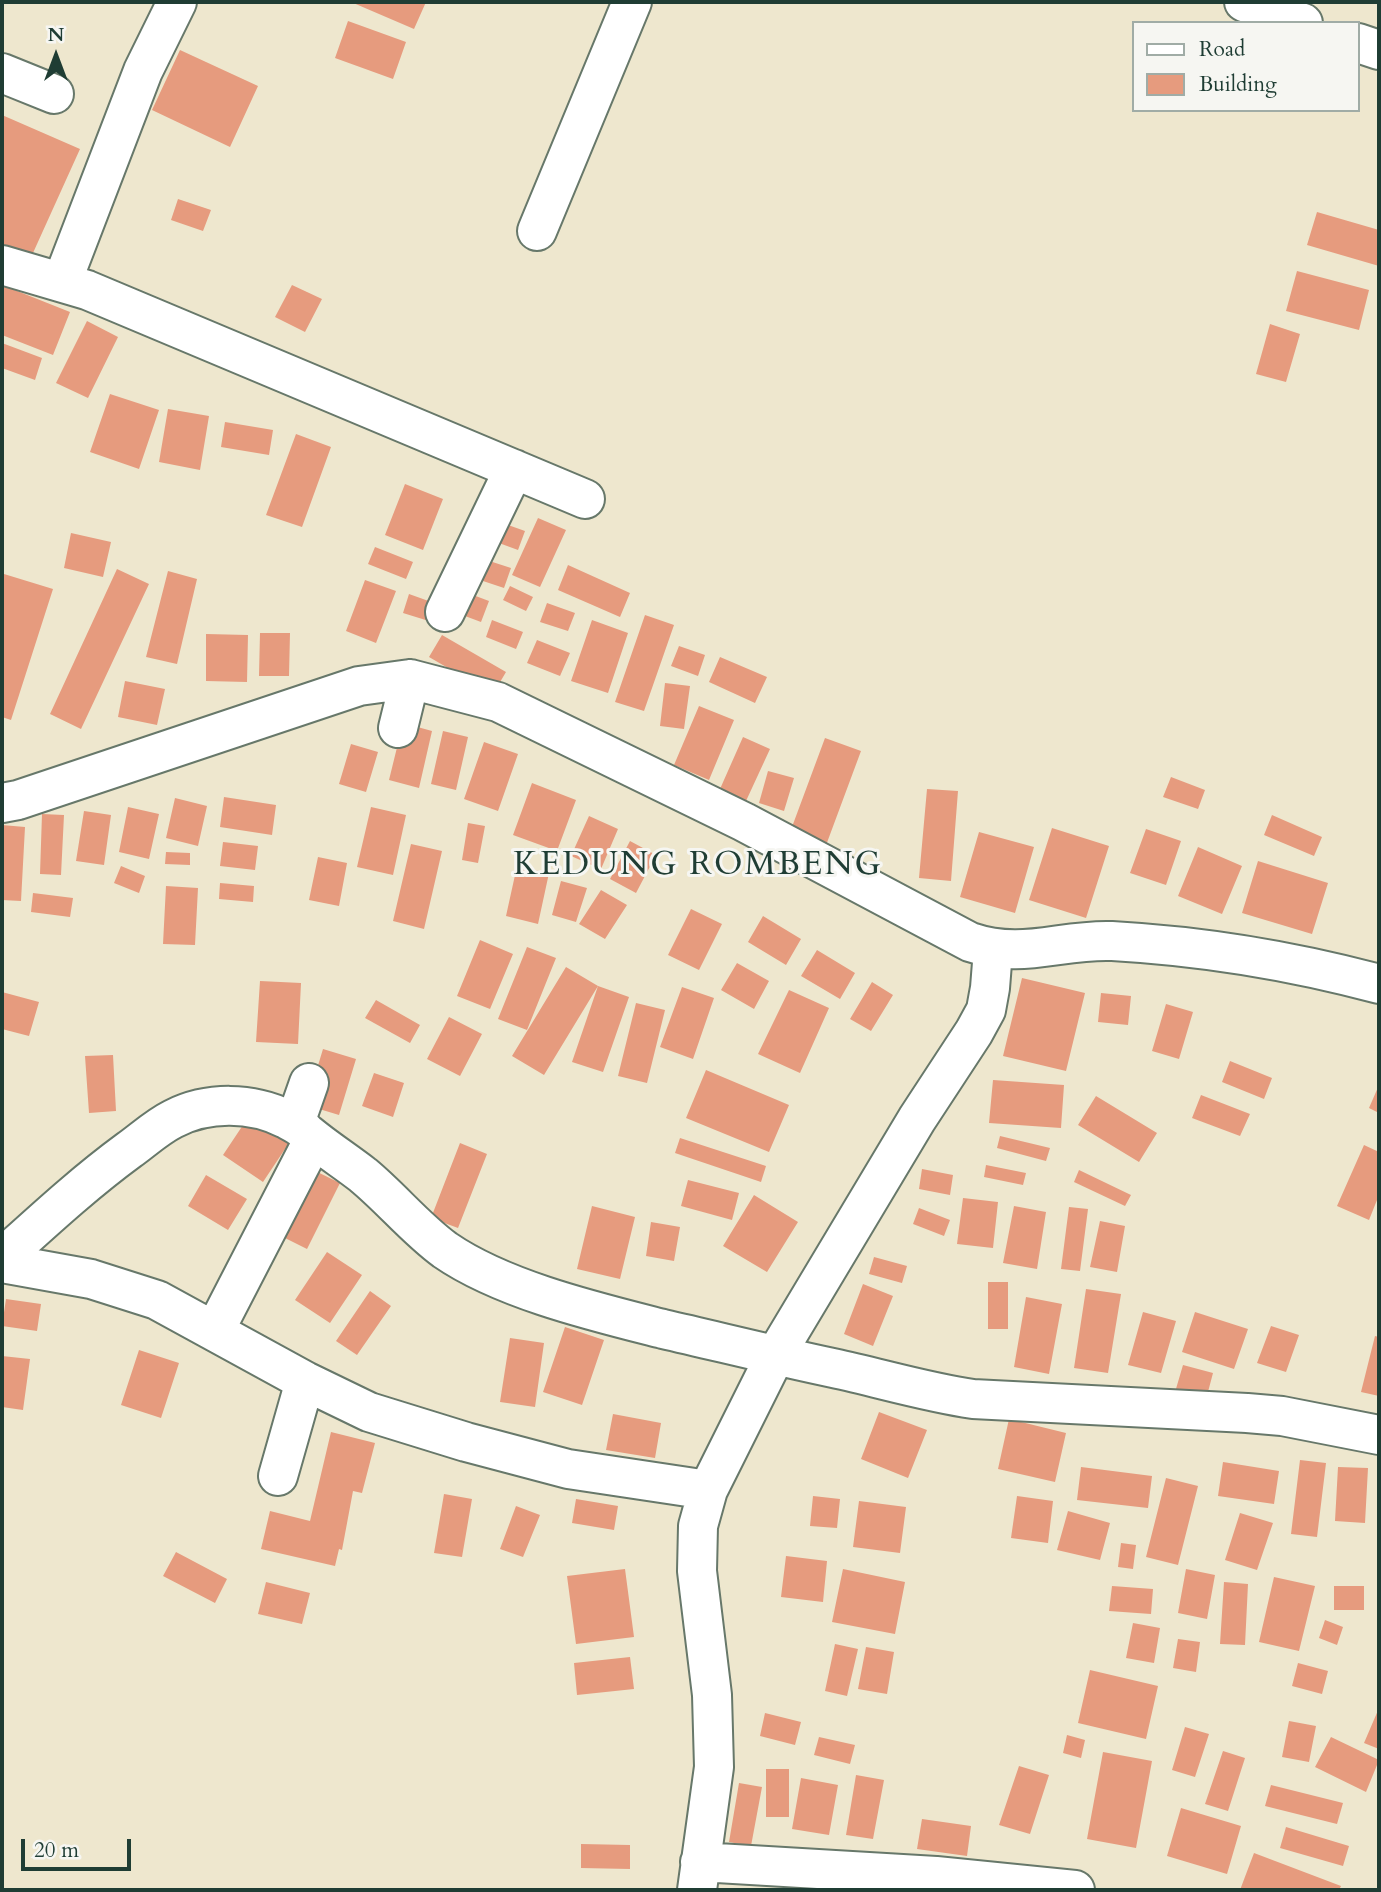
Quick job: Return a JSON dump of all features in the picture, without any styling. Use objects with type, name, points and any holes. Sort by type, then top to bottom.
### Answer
[{"type":"street","points":[[62,282],[143,72],[177,2]]},
{"type":"street","points":[[537,231],[632,2]]},
{"type":"street","points":[[1244,2],[1297,21]]},
{"type":"street","points":[[1360,44],[1379,50]]},
{"type":"street","points":[[2,73],[54,94]]},
{"type":"street","points":[[2,265],[62,282],[585,499]]},
{"type":"street","points":[[445,612],[514,469]]},
{"type":"street","points":[[398,728],[410,679]]},
{"type":"street","points":[[2,803],[18,800],[359,686],[410,679],[498,702],[744,822],[970,942],[993,950],[1017,951],[1096,942],[1167,946],[1288,964],[1379,984]]},
{"type":"street","points":[[993,950],[986,1010],[917,1119],[775,1356],[708,1490],[698,1526],[697,1571],[712,1695],[714,1767],[699,1876],[936,1876],[1075,1890]]},
{"type":"street","points":[[215,1330],[308,1150],[310,1141],[301,1129],[309,1083]]},
{"type":"street","points":[[2,1260],[81,1187],[174,1119],[211,1107],[237,1106],[273,1112],[301,1129],[363,1175],[446,1251],[494,1275],[559,1301],[604,1314],[934,1393],[972,1399],[1247,1413],[1379,1435]]},
{"type":"street","points":[[2,1260],[91,1279],[157,1300],[369,1412],[466,1442],[568,1469],[708,1490]]},
{"type":"street","points":[[278,1476],[306,1381]]},
{"type":"building","points":[[351,2],[426,2],[414,29]]},
{"type":"building","points":[[348,21],[406,42],[393,79],[335,58]]},
{"type":"building","points":[[180,50],[258,86],[230,147],[152,110]]},
{"type":"building","points":[[2,115],[80,149],[28,264],[2,252]]},
{"type":"building","points":[[178,199],[211,210],[203,231],[171,220]]},
{"type":"building","points":[[1317,212],[1379,230],[1379,266],[1307,245]]},
{"type":"building","points":[[1297,271],[1369,290],[1359,330],[1286,311]]},
{"type":"building","points":[[2,285],[70,312],[53,355],[2,335]]},
{"type":"building","points":[[292,285],[322,299],[305,332],[275,317]]},
{"type":"building","points":[[87,321],[118,337],[88,398],[56,383]]},
{"type":"building","points":[[1270,324],[1300,334],[1286,382],[1256,374]]},
{"type":"building","points":[[2,343],[42,358],[35,380],[2,368]]},
{"type":"building","points":[[110,394],[159,410],[139,469],[90,452]]},
{"type":"building","points":[[168,409],[209,416],[200,470],[159,462]]},
{"type":"building","points":[[225,422],[273,430],[269,455],[221,447]]},
{"type":"building","points":[[296,434],[331,447],[302,527],[266,515]]},
{"type":"building","points":[[405,484],[443,499],[423,550],[385,535]]},
{"type":"building","points":[[538,518],[566,530],[540,587],[512,575]]},
{"type":"building","points":[[494,520],[525,531],[518,550],[488,539]]},
{"type":"building","points":[[71,533],[111,542],[103,577],[64,568]]},
{"type":"building","points":[[375,547],[413,562],[406,579],[368,564]]},
{"type":"building","points":[[474,556],[511,568],[504,588],[468,576]]},
{"type":"building","points":[[568,565],[630,593],[620,617],[558,590]]},
{"type":"building","points":[[117,569],[149,584],[81,729],[50,714]]},
{"type":"building","points":[[168,571],[197,579],[177,664],[146,657]]},
{"type":"building","points":[[4,574],[53,589],[11,720],[2,717]]},
{"type":"building","points":[[365,580],[396,591],[376,643],[346,631]]},
{"type":"building","points":[[510,586],[533,597],[526,611],[503,600]]},
{"type":"building","points":[[457,589],[489,601],[481,622],[449,610]]},
{"type":"building","points":[[409,594],[437,604],[432,622],[403,613]]},
{"type":"building","points":[[547,603],[575,613],[568,631],[540,622]]},
{"type":"building","points":[[645,615],[674,625],[644,711],[615,702]]},
{"type":"building","points":[[492,620],[523,632],[516,649],[486,637]]},
{"type":"building","points":[[592,620],[628,633],[608,693],[571,681]]},
{"type":"building","points":[[260,633],[290,633],[289,676],[259,676]]},
{"type":"building","points":[[206,634],[248,635],[247,682],[206,681]]},
{"type":"building","points":[[442,635],[506,672],[493,694],[429,657]]},
{"type":"building","points":[[537,640],[570,653],[560,676],[527,663]]},
{"type":"building","points":[[679,646],[705,655],[698,676],[671,666]]},
{"type":"building","points":[[720,657],[767,677],[755,703],[709,682]]},
{"type":"building","points":[[125,681],[165,689],[157,725],[118,717]]},
{"type":"building","points":[[665,683],[690,686],[684,729],[660,726]]},
{"type":"building","points":[[699,706],[734,720],[709,780],[674,765]]},
{"type":"building","points":[[403,723],[432,731],[419,788],[389,780]]},
{"type":"building","points":[[443,731],[468,737],[456,790],[431,784]]},
{"type":"building","points":[[743,737],[770,749],[746,801],[720,789]]},
{"type":"building","points":[[825,738],[861,751],[825,848],[789,835]]},
{"type":"building","points":[[484,742],[518,754],[498,811],[464,799]]},
{"type":"building","points":[[351,744],[378,752],[366,792],[339,784]]},
{"type":"building","points":[[768,771],[794,778],[784,811],[759,803]]},
{"type":"building","points":[[1171,777],[1205,790],[1198,809],[1163,797]]},
{"type":"building","points":[[532,783],[576,800],[557,851],[513,835]]},
{"type":"building","points":[[927,789],[958,791],[951,881],[919,878]]},
{"type":"building","points":[[224,797],[276,805],[272,835],[220,827]]},
{"type":"building","points":[[175,798],[207,806],[198,846],[166,838]]},
{"type":"building","points":[[128,807],[159,814],[149,859],[119,852]]},
{"type":"building","points":[[371,807],[406,815],[393,875],[357,867]]},
{"type":"building","points":[[84,811],[111,815],[104,865],[76,861]]},
{"type":"building","points":[[42,814],[64,815],[61,875],[40,874]]},
{"type":"building","points":[[1272,815],[1322,837],[1314,856],[1264,835]]},
{"type":"building","points":[[589,816],[618,829],[601,869],[571,856]]},
{"type":"building","points":[[468,823],[485,826],[478,863],[462,860]]},
{"type":"building","points":[[2,825],[25,827],[21,901],[2,900]]},
{"type":"building","points":[[1052,828],[1109,846],[1086,918],[1029,900]]},
{"type":"building","points":[[1146,829],[1181,841],[1166,885],[1130,873]]},
{"type":"building","points":[[979,832],[1034,847],[1015,913],[960,897]]},
{"type":"building","points":[[630,841],[656,855],[636,893],[610,879]]},
{"type":"building","points":[[223,842],[258,846],[255,870],[220,866]]},
{"type":"building","points":[[411,844],[442,851],[424,929],[393,921]]},
{"type":"building","points":[[1198,847],[1242,866],[1222,914],[1178,896]]},
{"type":"building","points":[[166,852],[190,853],[190,865],[165,864]]},
{"type":"building","points":[[318,857],[347,863],[339,906],[309,900]]},
{"type":"building","points":[[1258,861],[1328,883],[1312,934],[1242,913]]},
{"type":"building","points":[[121,866],[145,876],[139,893],[114,883]]},
{"type":"building","points":[[517,866],[549,873],[538,924],[506,916]]},
{"type":"building","points":[[561,881],[587,888],[576,922],[552,915]]},
{"type":"building","points":[[220,883],[254,886],[253,902],[219,899]]},
{"type":"building","points":[[166,886],[198,888],[195,945],[163,944]]},
{"type":"building","points":[[601,890],[627,905],[605,939],[579,924]]},
{"type":"building","points":[[33,893],[73,898],[70,917],[31,912]]},
{"type":"building","points":[[691,909],[722,924],[699,970],[668,955]]},
{"type":"building","points":[[763,916],[801,939],[786,965],[748,942]]},
{"type":"building","points":[[480,940],[513,954],[490,1009],[457,996]]},
{"type":"building","points":[[527,947],[556,958],[527,1030],[498,1019]]},
{"type":"building","points":[[817,950],[855,973],[840,999],[801,976]]},
{"type":"building","points":[[737,963],[769,981],[754,1009],[721,990]]},
{"type":"building","points":[[566,967],[598,986],[544,1075],[512,1056]]},
{"type":"building","points":[[1022,978],[1085,993],[1066,1071],[1003,1056]]},
{"type":"building","points":[[260,981],[301,983],[298,1044],[256,1042]]},
{"type":"building","points":[[872,982],[893,995],[871,1031],[850,1019]]},
{"type":"building","points":[[598,986],[629,997],[603,1072],[572,1062]]},
{"type":"building","points":[[682,987],[714,998],[693,1059],[660,1047]]},
{"type":"building","points":[[789,990],[829,1008],[800,1073],[758,1054]]},
{"type":"building","points":[[2,992],[39,1002],[29,1036],[2,1029]]},
{"type":"building","points":[[1101,993],[1131,996],[1128,1025],[1098,1022]]},
{"type":"building","points":[[376,1000],[420,1025],[410,1043],[365,1018]]},
{"type":"building","points":[[636,1003],[665,1010],[647,1083],[618,1076]]},
{"type":"building","points":[[1166,1004],[1193,1012],[1179,1059],[1152,1051]]},
{"type":"building","points":[[449,1017],[482,1034],[460,1076],[427,1059]]},
{"type":"building","points":[[323,1049],[356,1059],[339,1115],[306,1105]]},
{"type":"building","points":[[113,1055],[116,1111],[89,1113],[85,1056]]},
{"type":"building","points":[[1230,1061],[1272,1078],[1264,1099],[1222,1082]]},
{"type":"building","points":[[706,1070],[789,1105],[769,1152],[686,1118]]},
{"type":"building","points":[[374,1073],[404,1083],[393,1117],[362,1106]]},
{"type":"building","points":[[993,1080],[1064,1085],[1061,1128],[989,1123]]},
{"type":"building","points":[[1379,1085],[1379,1113],[1369,1108]]},
{"type":"building","points":[[1201,1095],[1250,1114],[1240,1136],[1192,1118]]},
{"type":"building","points":[[1096,1096],[1157,1133],[1139,1162],[1078,1125]]},
{"type":"building","points":[[249,1116],[289,1143],[263,1182],[223,1155]]},
{"type":"building","points":[[1000,1136],[1050,1148],[1046,1161],[997,1148]]},
{"type":"building","points":[[680,1138],[766,1166],[761,1182],[675,1153]]},
{"type":"building","points":[[460,1143],[487,1154],[458,1228],[431,1218]]},
{"type":"building","points":[[1364,1145],[1379,1152],[1379,1195],[1369,1220],[1337,1206]]},
{"type":"building","points":[[986,1165],[1026,1173],[1023,1185],[984,1177]]},
{"type":"building","points":[[305,1166],[340,1183],[307,1249],[273,1232]]},
{"type":"building","points":[[922,1169],[953,1175],[950,1195],[919,1189]]},
{"type":"building","points":[[1079,1170],[1131,1195],[1125,1206],[1074,1182]]},
{"type":"building","points":[[206,1175],[247,1199],[228,1230],[188,1206]]},
{"type":"building","points":[[688,1180],[739,1193],[732,1220],[681,1206]]},
{"type":"building","points":[[754,1195],[798,1222],[767,1272],[723,1246]]},
{"type":"building","points":[[963,1198],[998,1202],[993,1248],[957,1244]]},
{"type":"building","points":[[592,1206],[635,1217],[620,1279],[577,1269]]},
{"type":"building","points":[[1014,1206],[1046,1212],[1037,1269],[1003,1263]]},
{"type":"building","points":[[1069,1207],[1088,1209],[1080,1271],[1061,1269]]},
{"type":"building","points":[[919,1208],[950,1220],[944,1236],[913,1224]]},
{"type":"building","points":[[1100,1221],[1125,1226],[1117,1272],[1090,1267]]},
{"type":"building","points":[[651,1222],[680,1227],[674,1261],[646,1256]]},
{"type":"building","points":[[327,1252],[362,1275],[330,1323],[295,1300]]},
{"type":"building","points":[[874,1257],[907,1266],[902,1283],[869,1274]]},
{"type":"building","points":[[988,1282],[1008,1282],[1008,1329],[988,1329]]},
{"type":"building","points":[[863,1284],[893,1296],[873,1346],[844,1334]]},
{"type":"building","points":[[1086,1289],[1121,1294],[1108,1373],[1074,1368]]},
{"type":"building","points":[[370,1291],[391,1306],[357,1355],[336,1341]]},
{"type":"building","points":[[1026,1297],[1062,1304],[1049,1374],[1014,1367]]},
{"type":"building","points":[[6,1299],[41,1304],[37,1331],[2,1326]]},
{"type":"building","points":[[1143,1312],[1176,1321],[1161,1373],[1128,1365]]},
{"type":"building","points":[[1195,1312],[1248,1329],[1234,1369],[1182,1352]]},
{"type":"building","points":[[1271,1326],[1299,1335],[1286,1372],[1257,1363]]},
{"type":"building","points":[[565,1327],[604,1340],[582,1405],[543,1392]]},
{"type":"building","points":[[1375,1336],[1379,1337],[1379,1396],[1361,1392]]},
{"type":"building","points":[[510,1338],[544,1343],[535,1407],[500,1402]]},
{"type":"building","points":[[139,1350],[179,1363],[161,1418],[121,1405]]},
{"type":"building","points":[[2,1356],[30,1359],[23,1410],[2,1407]]},
{"type":"building","points":[[1183,1365],[1213,1373],[1204,1407],[1173,1399]]},
{"type":"building","points":[[879,1412],[927,1430],[908,1478],[861,1459]]},
{"type":"building","points":[[613,1414],[661,1423],[655,1458],[606,1450]]},
{"type":"building","points":[[1009,1419],[1066,1433],[1055,1482],[998,1469]]},
{"type":"building","points":[[331,1432],[375,1443],[362,1493],[353,1491],[342,1550],[339,1549],[335,1566],[261,1549],[270,1511],[310,1521]]},
{"type":"building","points":[[1300,1460],[1326,1463],[1317,1537],[1291,1534]]},
{"type":"building","points":[[1223,1462],[1279,1471],[1274,1504],[1218,1496]]},
{"type":"building","points":[[1081,1467],[1152,1476],[1148,1508],[1077,1500]]},
{"type":"building","points":[[1338,1467],[1368,1468],[1365,1523],[1335,1521]]},
{"type":"building","points":[[1166,1478],[1198,1486],[1178,1565],[1146,1557]]},
{"type":"building","points":[[444,1494],[472,1499],[462,1557],[434,1553]]},
{"type":"building","points":[[813,1496],[840,1499],[837,1528],[810,1526]]},
{"type":"building","points":[[1017,1496],[1053,1501],[1048,1543],[1011,1538]]},
{"type":"building","points":[[576,1499],[618,1506],[614,1530],[572,1523]]},
{"type":"building","points":[[859,1501],[906,1507],[900,1553],[853,1547]]},
{"type":"building","points":[[516,1506],[540,1515],[523,1557],[500,1549]]},
{"type":"building","points":[[1068,1511],[1110,1523],[1100,1560],[1057,1550]]},
{"type":"building","points":[[1240,1513],[1273,1523],[1257,1570],[1225,1560]]},
{"type":"building","points":[[1121,1543],[1136,1545],[1133,1569],[1118,1567]]},
{"type":"building","points":[[176,1552],[227,1579],[215,1603],[163,1576]]},
{"type":"building","points":[[786,1556],[827,1561],[823,1602],[781,1597]]},
{"type":"building","points":[[625,1569],[634,1637],[576,1644],[567,1576]]},
{"type":"building","points":[[843,1569],[905,1582],[895,1634],[832,1622]]},
{"type":"building","points":[[1186,1569],[1215,1575],[1207,1619],[1178,1613]]},
{"type":"building","points":[[1274,1577],[1315,1586],[1299,1651],[1259,1642]]},
{"type":"building","points":[[266,1582],[310,1593],[302,1624],[258,1614]]},
{"type":"building","points":[[1224,1582],[1248,1584],[1245,1645],[1220,1644]]},
{"type":"building","points":[[1112,1586],[1153,1589],[1151,1614],[1109,1611]]},
{"type":"building","points":[[1334,1586],[1364,1586],[1364,1610],[1334,1610]]},
{"type":"building","points":[[1325,1620],[1343,1627],[1337,1645],[1319,1638]]},
{"type":"building","points":[[1133,1623],[1160,1628],[1154,1663],[1126,1658]]},
{"type":"building","points":[[1178,1639],[1200,1642],[1196,1672],[1173,1668]]},
{"type":"building","points":[[835,1644],[858,1649],[847,1696],[825,1691]]},
{"type":"building","points":[[866,1647],[894,1652],[887,1694],[858,1689]]},
{"type":"building","points":[[630,1657],[634,1689],[577,1695],[574,1663]]},
{"type":"building","points":[[1298,1663],[1328,1671],[1322,1694],[1292,1686]]},
{"type":"building","points":[[1090,1670],[1158,1686],[1146,1739],[1078,1723]]},
{"type":"building","points":[[1379,1708],[1379,1749],[1364,1743]]},
{"type":"building","points":[[765,1713],[801,1722],[795,1745],[760,1736]]},
{"type":"building","points":[[1289,1721],[1316,1726],[1309,1762],[1282,1757]]},
{"type":"building","points":[[1185,1727],[1209,1734],[1195,1777],[1172,1770]]},
{"type":"building","points":[[1067,1735],[1085,1740],[1081,1758],[1063,1753]]},
{"type":"building","points":[[819,1737],[855,1745],[850,1764],[814,1755]]},
{"type":"building","points":[[1331,1737],[1379,1760],[1366,1792],[1315,1767]]},
{"type":"building","points":[[1223,1751],[1245,1758],[1228,1811],[1205,1804]]},
{"type":"building","points":[[1103,1752],[1152,1761],[1136,1848],[1087,1839]]},
{"type":"building","points":[[1019,1766],[1049,1775],[1030,1834],[999,1825]]},
{"type":"building","points":[[766,1769],[789,1769],[789,1817],[766,1817]]},
{"type":"building","points":[[856,1775],[884,1780],[873,1839],[846,1835]]},
{"type":"building","points":[[801,1778],[838,1785],[829,1835],[792,1829]]},
{"type":"building","points":[[739,1783],[762,1787],[751,1846],[729,1842]]},
{"type":"building","points":[[1271,1785],[1343,1803],[1337,1824],[1265,1806]]},
{"type":"building","points":[[1181,1808],[1241,1826],[1227,1874],[1167,1856]]},
{"type":"building","points":[[922,1819],[971,1826],[967,1856],[917,1849]]},
{"type":"building","points":[[1286,1827],[1349,1846],[1343,1866],[1280,1848]]},
{"type":"building","points":[[581,1844],[630,1845],[630,1869],[581,1868]]},
{"type":"building","points":[[1254,1853],[1341,1886],[1339,1890],[1240,1890]]},
{"type":"district","name":"KEDUNG ROMBENG","points":[[698,866]]}]
